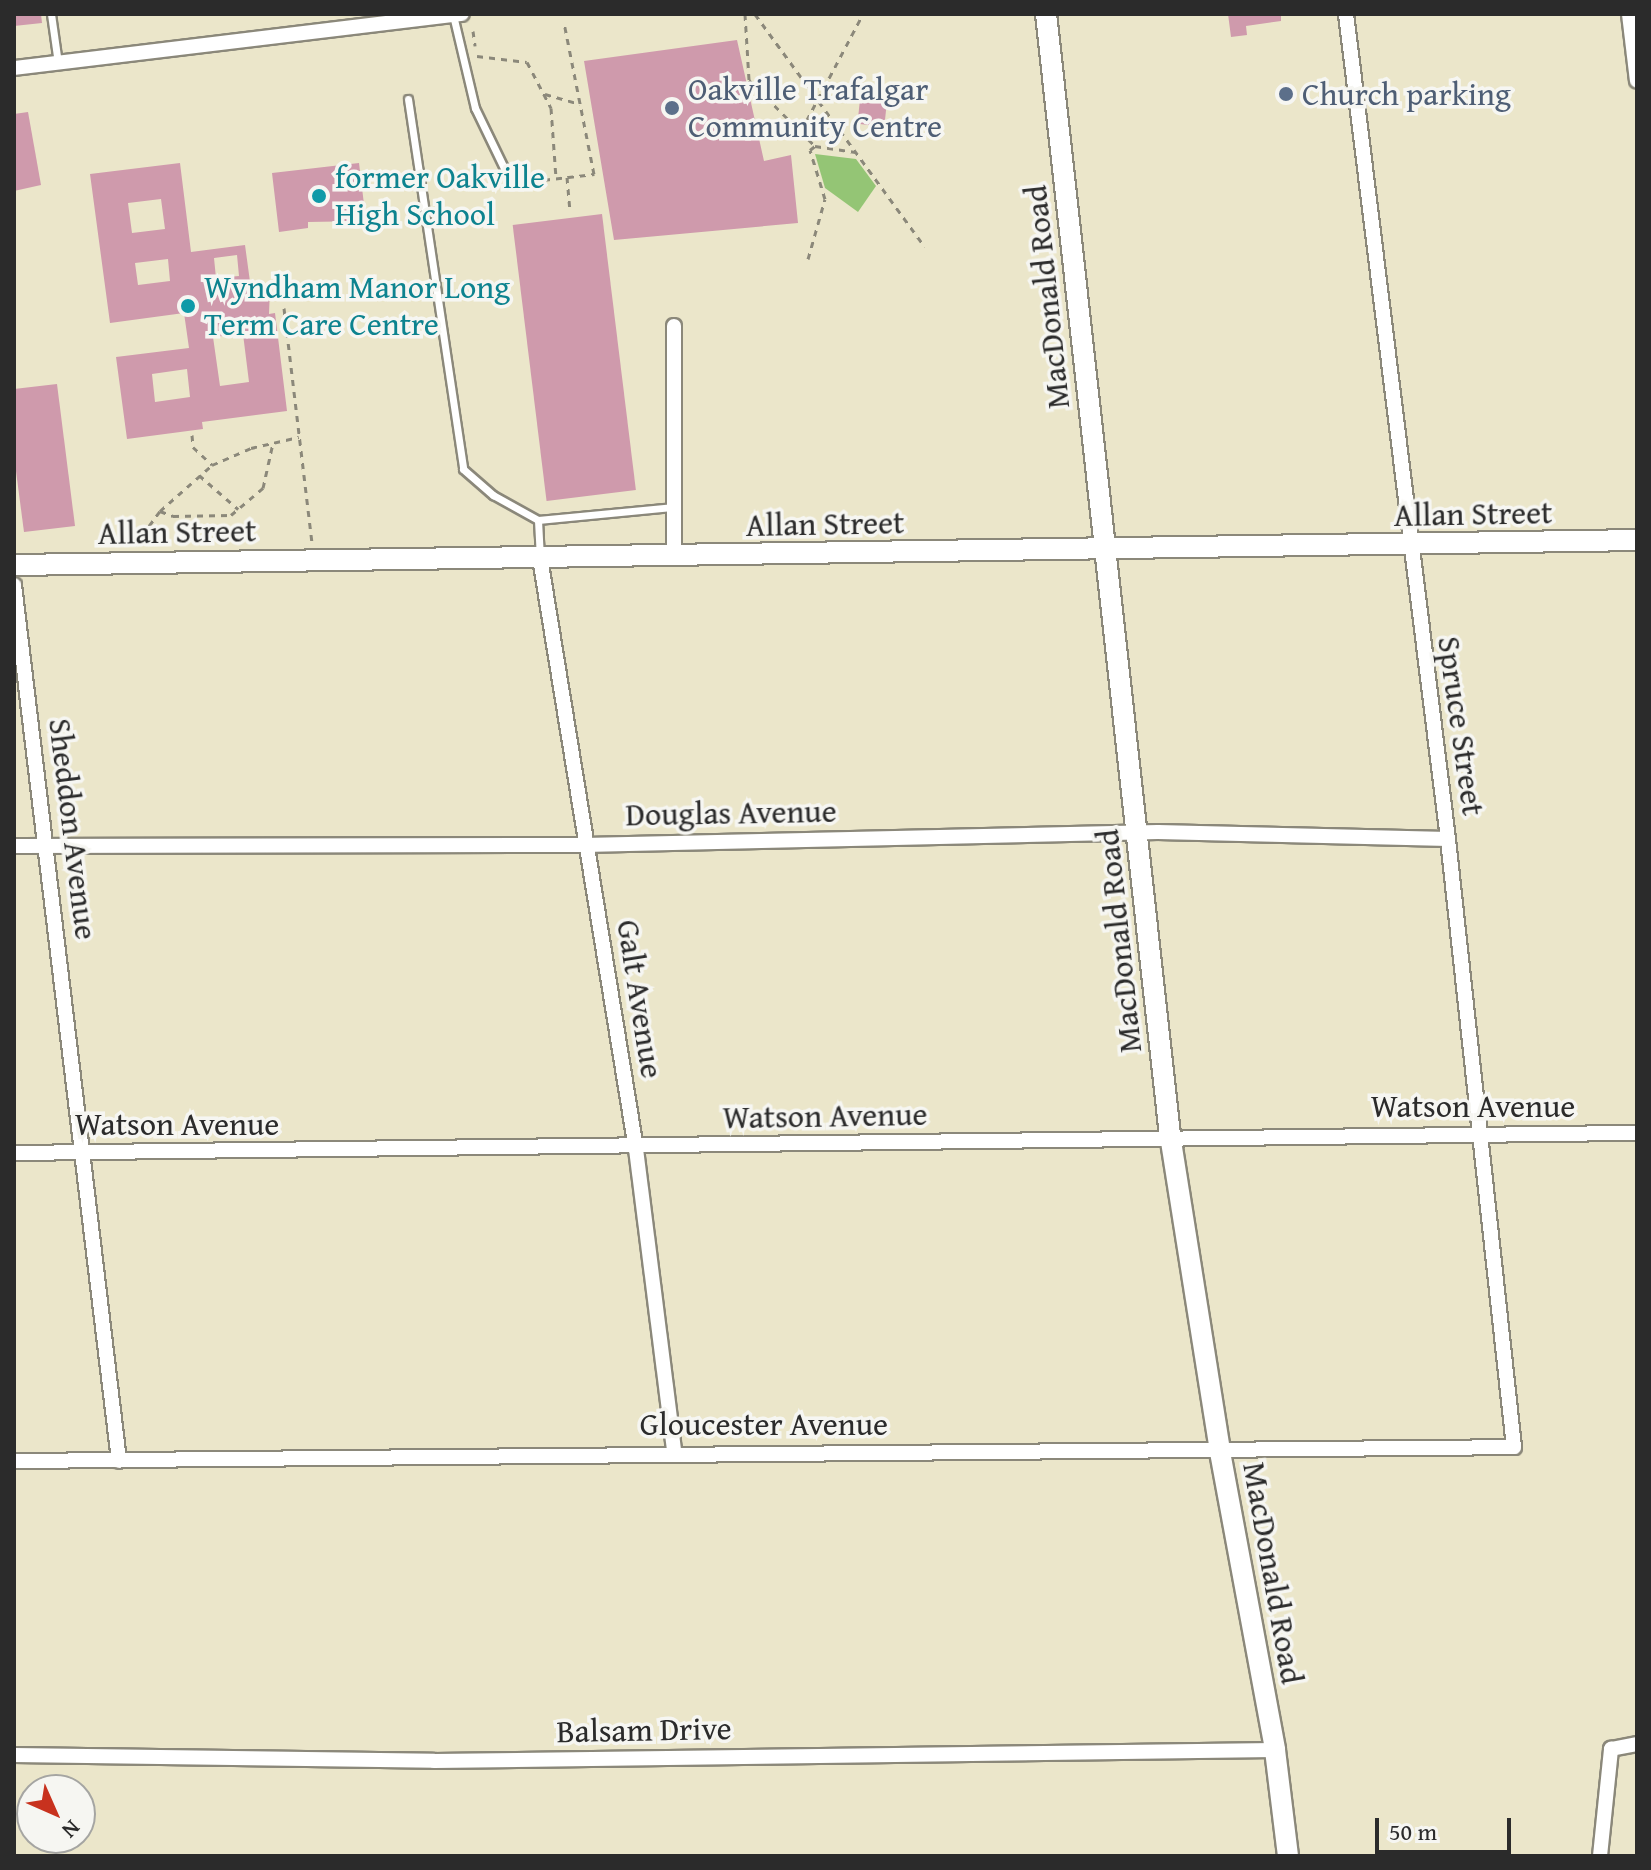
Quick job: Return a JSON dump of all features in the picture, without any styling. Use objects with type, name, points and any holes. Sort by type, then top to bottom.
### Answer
[{"type":"street","points":[[14,68],[456,14]]},
{"type":"street","name":"MacDonald Road","points":[[1046,14],[1170,1135],[1220,1452],[1275,1750],[1288,1856]]},
{"type":"street","name":"Spruce Street","points":[[1346,14],[1409,545],[1448,839],[1514,1447]]},
{"type":"street","points":[[1629,14],[1637,81]]},
{"type":"street","points":[[674,326],[674,556]]},
{"type":"street","name":"Allan Street","points":[[14,565],[1637,540]]},
{"type":"street","name":"Galt Avenue","points":[[540,558],[584,845],[636,1149],[674,1451]]},
{"type":"street","name":"Sheddon Avenue","points":[[14,585],[119,1461]]},
{"type":"street","name":"Douglas Avenue","points":[[14,846],[584,845],[1138,833],[1448,839]]},
{"type":"street","name":"Watson Avenue","points":[[14,1153],[636,1149],[1170,1135],[1637,1133]]},
{"type":"street","name":"Gloucester Avenue","points":[[14,1461],[674,1451],[1220,1452],[1514,1447]]},
{"type":"street","points":[[1600,1856],[1611,1749],[1637,1744]]},
{"type":"street","name":"Balsam Drive","points":[[14,1755],[434,1761],[1275,1750]]},
{"type":"lane","points":[[51,14],[58,63]]},
{"type":"lane","points":[[456,14],[475,108],[505,170]]},
{"type":"lane","points":[[408,99],[463,469],[493,495],[538,520],[674,507]]},
{"type":"lane","points":[[538,520],[540,558]]},
{"type":"path","points":[[745,14],[749,80],[815,146],[856,152]]},
{"type":"path","points":[[755,14],[925,247]]},
{"type":"path","points":[[800,131],[863,14]]},
{"type":"path","points":[[508,184],[594,174],[564,22]]},
{"type":"path","points":[[473,31],[476,56],[527,62],[551,108],[556,178]]},
{"type":"path","points":[[543,93],[580,104]]},
{"type":"path","points":[[808,259],[825,199],[810,150],[815,146]]},
{"type":"path","points":[[567,177],[570,209]]},
{"type":"path","points":[[284,308],[314,561]]},
{"type":"path","points":[[192,435],[193,447],[212,465]]},
{"type":"path","points":[[122,563],[160,511],[212,465],[299,437]]},
{"type":"path","points":[[160,511],[173,516],[231,515],[263,488],[273,443]]},
{"type":"path","points":[[199,475],[238,509]]},
{"type":"green space","points":[[815,154],[856,159],[876,186],[858,212],[825,188]]},
{"type":"building","points":[[14,14],[41,14],[42,23],[14,26]]},
{"type":"building","points":[[1228,14],[1281,14],[1281,21],[1246,26],[1247,35],[1231,37]]},
{"type":"building","name":"Oakville Trafalgar Community Centre","points":[[737,40],[764,161],[791,155],[798,223],[614,240],[584,61]]},
{"type":"building","points":[[861,90],[888,93],[884,127],[857,124]]},
{"type":"building","points":[[28,112],[41,185],[14,191],[14,114]]},
{"type":"building","name":"Wyndham Manor Long Term Care Centre","points":[[180,163],[191,252],[245,245],[251,289],[270,288],[269,314],[275,313],[287,411],[202,422],[203,429],[127,439],[116,357],[189,348],[184,313],[110,323],[90,174]],"holes":[[[161,199],[165,229],[132,233],[128,203]],[[237,255],[239,276],[216,278],[214,258]],[[168,259],[170,281],[138,285],[135,263]],[[243,334],[249,382],[220,386],[213,337]],[[187,369],[190,397],[155,402],[152,374]]]},
{"type":"building","name":"former Oakville High School","points":[[359,163],[366,221],[308,222],[308,228],[279,232],[272,173]]},
{"type":"building","points":[[602,214],[636,490],[547,501],[513,225]]},
{"type":"building","points":[[57,384],[75,526],[24,532],[14,456],[14,389]]},
{"type":"place","name":"Church parking","points":[[1286,94]]},
{"type":"place","name":"Oakville Trafalgar Community Centre","points":[[672,108]]},
{"type":"place","name":"former Oakville High School","points":[[319,196]]},
{"type":"place","name":"Wyndham Manor Long Term Care Centre","points":[[188,306]]}]
